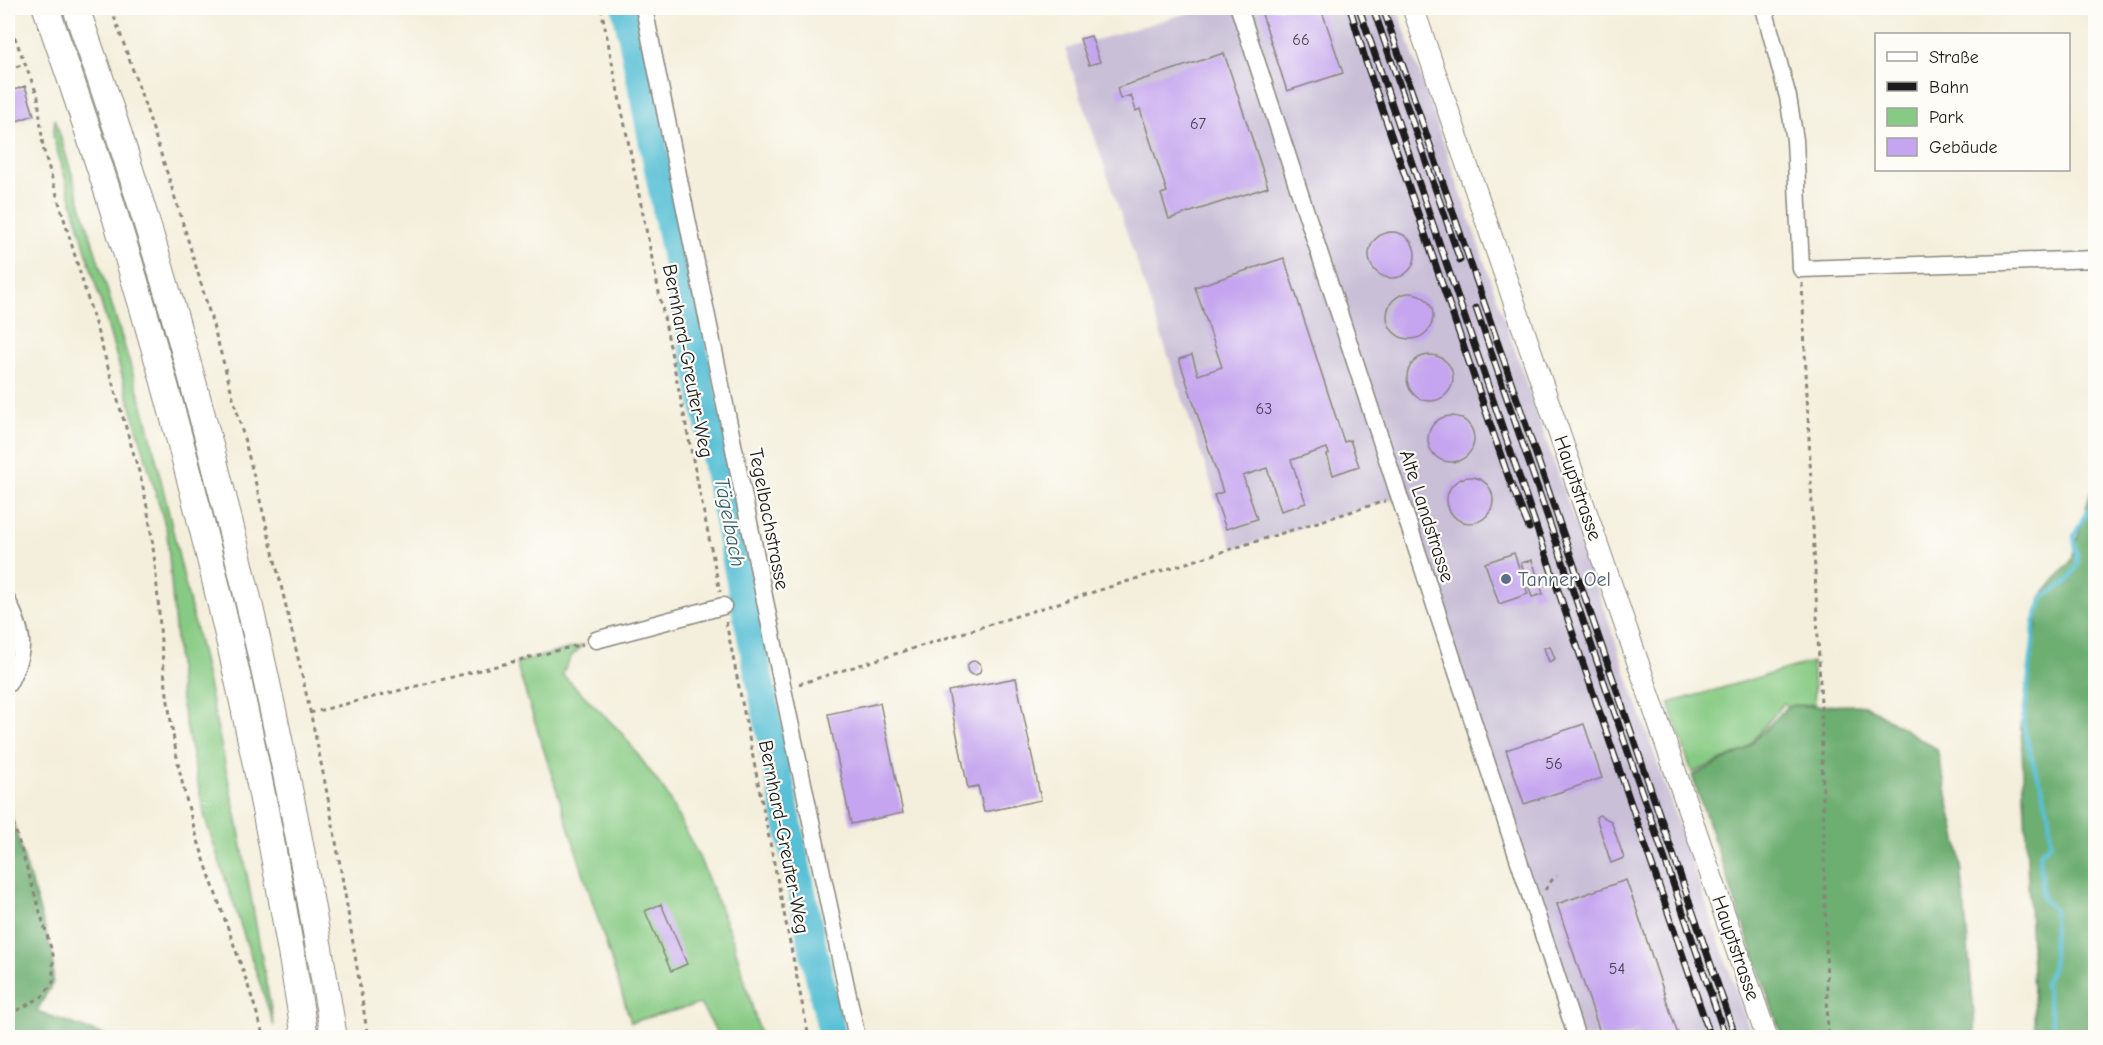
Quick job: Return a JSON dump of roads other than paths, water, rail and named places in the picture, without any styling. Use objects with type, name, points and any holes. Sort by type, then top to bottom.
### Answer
[{"type":"highway","points":[[46,8],[85,122],[133,277],[165,388],[208,555],[272,843],[305,1038]]},
{"type":"highway","points":[[76,8],[168,294],[239,560],[292,803],[334,1038]]},
{"type":"main road","name":"Hauptstrasse","points":[[1413,8],[1767,1038]]},
{"type":"street","name":"Tegelbachstrasse","points":[[644,8],[783,690],[857,1038]]},
{"type":"street","name":"Alte Landstrasse","points":[[1239,8],[1577,1038]]},
{"type":"street","points":[[1764,8],[1788,97],[1795,140],[1801,269],[2096,259]]},
{"type":"street","points":[[8,602],[22,639],[19,664],[8,684]]},
{"type":"street","points":[[596,640],[723,606]]},
{"type":"waterway","name":"Tägelbach","points":[[626,8],[814,953],[833,1038]]},
{"type":"waterway","points":[[2056,1038],[2045,984],[2053,965],[2054,910],[2043,899],[2040,853],[2051,844],[2049,816],[2023,725],[2034,623],[2043,598],[2067,582],[2078,565],[2074,536],[2096,495]]},
{"type":"railway","points":[[1350,8],[1366,62],[1509,479],[1529,528]]},
{"type":"railway","points":[[1359,8],[1711,1038]]},
{"type":"railway","points":[[1373,8],[1460,260]]},
{"type":"railway","points":[[1383,8],[1736,1038]]},
{"type":"railway","points":[[1476,308],[1726,1038]]},
{"type":"place","name":"Tanner Oel","points":[[1506,579]]}]
